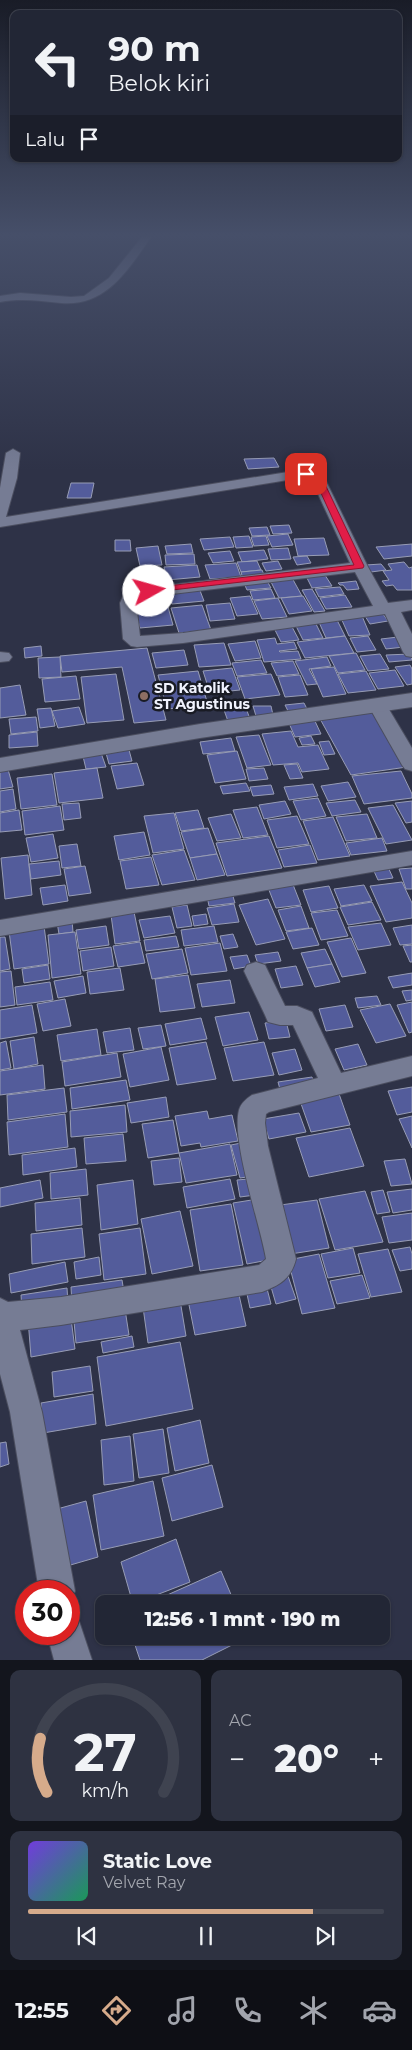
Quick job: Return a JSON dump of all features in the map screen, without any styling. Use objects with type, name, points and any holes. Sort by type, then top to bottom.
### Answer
[{"type":"street","points":[[0,514],[10,478],[13,453]]},
{"type":"street","points":[[0,522],[306,474],[318,478],[360,566],[412,652]]},
{"type":"street","points":[[360,566],[144,592],[130,598],[128,602],[132,639],[137,642],[183,638],[412,604]]},
{"type":"street","points":[[0,765],[200,731],[412,700]]},
{"type":"street","points":[[377,705],[412,765]]},
{"type":"street","points":[[0,928],[412,858]]},
{"type":"street","points":[[256,971],[277,1015],[296,1014],[303,1019],[334,1085]]},
{"type":"street","points":[[55,1580],[26,1412],[0,1315],[61,1311],[262,1278],[274,1273],[280,1267],[281,1259],[254,1146],[251,1123],[252,1109],[261,1103],[412,1066]]},
{"type":"street","points":[[69,1645],[73,1660]]},
{"type":"building","points":[[274,458],[279,467],[248,469],[244,459]]},
{"type":"building","points":[[71,483],[94,483],[91,498],[67,498]]},
{"type":"building","points":[[289,525],[292,533],[273,534],[270,526]]},
{"type":"building","points":[[267,527],[270,535],[252,536],[249,528]]},
{"type":"building","points":[[288,534],[293,545],[272,547],[267,536]]},
{"type":"building","points":[[249,536],[253,547],[236,548],[233,537]]},
{"type":"building","points":[[266,536],[269,545],[254,546],[251,537]]},
{"type":"building","points":[[230,537],[234,547],[204,550],[200,539]]},
{"type":"building","points":[[324,538],[329,555],[298,556],[294,539]]},
{"type":"building","points":[[115,540],[130,540],[131,551],[115,551]]},
{"type":"building","points":[[191,544],[193,553],[167,554],[165,546]]},
{"type":"building","points":[[412,544],[412,556],[384,559],[376,547]]},
{"type":"building","points":[[158,546],[162,565],[140,566],[136,548]]},
{"type":"building","points":[[288,548],[291,559],[271,560],[268,549]]},
{"type":"building","points":[[264,550],[268,559],[242,562],[238,552]]},
{"type":"building","points":[[230,551],[234,561],[213,563],[208,553]]},
{"type":"building","points":[[194,554],[195,564],[166,565],[165,555]]},
{"type":"building","points":[[307,556],[311,563],[297,565],[293,557]]},
{"type":"building","points":[[257,561],[261,570],[241,572],[237,562]]},
{"type":"building","points":[[278,561],[282,569],[266,571],[262,563]]},
{"type":"building","points":[[404,562],[409,568],[412,567],[412,590],[397,590],[393,585],[386,586],[382,581],[389,580],[383,571],[392,570],[388,564]]},
{"type":"building","points":[[236,563],[241,577],[210,579],[205,565]]},
{"type":"building","points":[[381,564],[386,570],[371,572],[366,565]]},
{"type":"building","points":[[197,565],[200,577],[167,580],[164,567]]},
{"type":"building","points":[[158,567],[162,581],[137,583],[133,569]]},
{"type":"building","points":[[262,570],[265,577],[243,579],[241,572]]},
{"type":"building","points":[[323,572],[332,586],[312,588],[305,574]]},
{"type":"building","points":[[291,576],[302,596],[279,598],[269,578]]},
{"type":"building","points":[[266,579],[271,588],[247,590],[243,581]]},
{"type":"building","points":[[356,581],[359,589],[347,590],[338,583]]},
{"type":"building","points":[[340,587],[344,594],[319,597],[315,589]]},
{"type":"building","points":[[199,588],[204,601],[172,604],[168,591]]},
{"type":"building","points":[[271,589],[275,598],[253,600],[250,591]]},
{"type":"building","points":[[312,589],[325,611],[314,612],[302,590]]},
{"type":"building","points":[[345,595],[352,607],[326,609],[320,598]]},
{"type":"building","points":[[250,596],[258,614],[237,616],[230,598]]},
{"type":"building","points":[[303,596],[312,611],[289,614],[281,598]]},
{"type":"building","points":[[278,598],[287,617],[262,619],[254,601]]},
{"type":"building","points":[[166,599],[167,605],[135,608],[134,602]]},
{"type":"building","points":[[230,603],[235,619],[210,621],[206,605]]},
{"type":"building","points":[[202,605],[211,630],[179,633],[171,608]]},
{"type":"building","points":[[168,607],[173,625],[140,628],[135,610]]},
{"type":"building","points":[[383,614],[388,621],[370,624],[365,616]]},
{"type":"building","points":[[362,616],[370,635],[349,636],[341,618]]},
{"type":"building","points":[[336,618],[345,636],[326,638],[318,620]]},
{"type":"building","points":[[314,620],[323,638],[303,640],[294,622]]},
{"type":"building","points":[[291,625],[299,640],[281,642],[273,626]]},
{"type":"building","points":[[345,636],[354,653],[305,658],[297,642]]},
{"type":"building","points":[[368,636],[376,650],[357,652],[350,638]]},
{"type":"building","points":[[398,637],[404,647],[386,649],[381,639]]},
{"type":"building","points":[[275,638],[277,644],[294,642],[297,649],[279,651],[298,651],[301,659],[264,662],[257,640]]},
{"type":"building","points":[[255,641],[261,658],[235,661],[228,644]]},
{"type":"building","points":[[224,643],[231,665],[199,667],[194,645]]},
{"type":"building","points":[[41,646],[42,656],[25,658],[24,648]]},
{"type":"building","name":"SD Katolik ST Agustinus","points":[[147,648],[166,720],[134,723],[122,667],[62,672],[60,656]]},
{"type":"building","points":[[184,650],[188,665],[156,668],[152,653]]},
{"type":"building","points":[[356,653],[365,670],[338,673],[329,656]]},
{"type":"building","points":[[380,654],[389,669],[368,671],[360,656]]},
{"type":"building","points":[[410,654],[412,660],[389,662],[386,655]]},
{"type":"building","points":[[60,657],[61,677],[39,678],[38,658]]},
{"type":"building","points":[[327,657],[331,666],[309,669],[317,684],[307,685],[295,661]]},
{"type":"building","points":[[261,660],[267,673],[237,676],[232,663]]},
{"type":"building","points":[[293,661],[299,674],[277,676],[271,663]]},
{"type":"building","points":[[410,665],[412,669],[412,684],[407,685],[395,667]]},
{"type":"building","points":[[334,667],[346,694],[323,697],[311,669]]},
{"type":"building","points":[[232,668],[240,690],[210,693],[203,671]]},
{"type":"building","points":[[395,670],[404,686],[378,689],[369,673]]},
{"type":"building","points":[[198,671],[208,705],[167,709],[158,675]]},
{"type":"building","points":[[366,671],[376,690],[348,693],[338,674]]},
{"type":"building","points":[[116,674],[124,720],[87,723],[81,677]]},
{"type":"building","points":[[271,674],[280,695],[245,699],[237,677]]},
{"type":"building","points":[[300,675],[308,695],[285,697],[278,677]]},
{"type":"building","points":[[76,676],[80,699],[45,702],[42,679]]},
{"type":"building","points":[[20,685],[26,715],[0,718],[0,688]]},
{"type":"building","points":[[304,703],[307,709],[288,711],[285,705]]},
{"type":"building","points":[[253,706],[271,706],[273,715],[256,716]]},
{"type":"building","points":[[79,707],[85,724],[58,728],[52,711]]},
{"type":"building","points":[[51,708],[55,726],[40,728],[37,709]]},
{"type":"building","points":[[246,708],[251,722],[229,724],[224,710]]},
{"type":"building","points":[[372,709],[407,767],[351,775],[319,717]]},
{"type":"building","points":[[36,717],[38,731],[11,734],[9,719]]},
{"type":"building","points":[[314,719],[321,734],[295,737],[288,721]]},
{"type":"building","points":[[291,731],[298,747],[318,745],[329,769],[302,772],[298,763],[273,765],[262,734]]},
{"type":"building","points":[[37,732],[38,746],[9,748],[9,735]]},
{"type":"building","points":[[259,735],[271,765],[247,768],[236,737]]},
{"type":"building","points":[[311,736],[315,744],[302,745],[299,738]]},
{"type":"building","points":[[231,738],[235,751],[203,754],[200,742]]},
{"type":"building","points":[[329,741],[335,754],[324,755],[319,742]]},
{"type":"building","points":[[100,750],[106,767],[86,769],[82,752]]},
{"type":"building","points":[[129,750],[132,761],[109,764],[106,753]]},
{"type":"building","points":[[237,751],[246,779],[215,783],[207,755]]},
{"type":"building","points":[[137,763],[144,785],[117,789],[111,766]]},
{"type":"building","points":[[297,764],[303,778],[290,779],[284,765]]},
{"type":"building","points":[[7,766],[13,787],[0,789],[0,767]]},
{"type":"building","points":[[97,768],[103,798],[59,803],[54,773]]},
{"type":"building","points":[[264,768],[268,779],[249,781],[246,769]]},
{"type":"building","points":[[401,771],[412,794],[412,798],[364,804],[352,776]]},
{"type":"building","points":[[52,774],[57,805],[21,809],[17,778]]},
{"type":"building","points":[[348,782],[356,797],[328,801],[321,786]]},
{"type":"building","points":[[246,783],[250,791],[223,794],[220,786]]},
{"type":"building","points":[[313,784],[318,796],[289,800],[284,787]]},
{"type":"building","points":[[271,785],[274,794],[253,796],[250,787]]},
{"type":"building","points":[[13,789],[16,809],[0,812],[0,791]]},
{"type":"building","points":[[318,798],[326,816],[301,820],[293,801]]},
{"type":"building","points":[[355,800],[361,812],[332,816],[326,803]]},
{"type":"building","points":[[285,801],[291,814],[264,819],[259,805]]},
{"type":"building","points":[[412,801],[412,822],[406,823],[395,803]]},
{"type":"building","points":[[79,803],[81,818],[64,820],[62,804]]},
{"type":"building","points":[[393,805],[412,840],[386,844],[368,808]]},
{"type":"building","points":[[60,806],[64,830],[25,835],[22,811]]},
{"type":"building","points":[[257,807],[268,835],[243,838],[233,810]]},
{"type":"building","points":[[19,810],[22,830],[0,832],[0,813]]},
{"type":"building","points":[[198,810],[204,828],[181,831],[175,813]]},
{"type":"building","points":[[174,813],[184,849],[153,853],[144,816]]},
{"type":"building","points":[[231,814],[241,838],[217,841],[208,818]]},
{"type":"building","points":[[367,814],[377,838],[346,841],[336,817]]},
{"type":"building","points":[[297,816],[309,844],[277,848],[267,820]]},
{"type":"building","points":[[333,817],[350,856],[318,860],[303,821]]},
{"type":"building","points":[[208,828],[217,854],[190,858],[181,832]]},
{"type":"building","points":[[144,832],[150,855],[119,860],[114,836]]},
{"type":"building","points":[[53,834],[58,858],[31,862],[26,838]]},
{"type":"building","points":[[269,836],[282,868],[227,876],[216,843]]},
{"type":"building","points":[[382,838],[387,851],[351,855],[346,843]]},
{"type":"building","points":[[77,844],[81,866],[62,868],[59,846]]},
{"type":"building","points":[[310,845],[317,863],[284,867],[278,850]]},
{"type":"building","points":[[184,850],[195,880],[162,885],[152,855]]},
{"type":"building","points":[[217,854],[225,875],[197,880],[190,858]]},
{"type":"building","points":[[28,855],[32,895],[5,899],[1,858]]},
{"type":"building","points":[[151,857],[159,885],[126,889],[120,861]]},
{"type":"building","points":[[59,861],[61,875],[31,879],[29,864]]},
{"type":"building","points":[[85,866],[91,893],[69,896],[64,869]]},
{"type":"building","points":[[388,867],[393,878],[378,880],[373,869]]},
{"type":"building","points":[[412,868],[412,889],[406,889],[399,869]]},
{"type":"building","points":[[292,882],[301,905],[276,908],[267,885]]},
{"type":"building","points":[[402,882],[412,903],[412,918],[386,922],[370,886]]},
{"type":"building","points":[[65,885],[68,901],[43,905],[40,888]]},
{"type":"building","points":[[364,885],[372,901],[341,906],[334,889]]},
{"type":"building","points":[[329,886],[338,908],[311,912],[303,890]]},
{"type":"building","points":[[232,893],[235,903],[209,906],[207,896]]},
{"type":"building","points":[[268,899],[285,939],[256,945],[239,905]]},
{"type":"building","points":[[372,902],[381,920],[348,925],[340,907]]},
{"type":"building","points":[[234,904],[239,922],[212,925],[207,908]]},
{"type":"building","points":[[187,905],[192,926],[177,928],[172,907]]},
{"type":"building","points":[[301,906],[309,928],[286,931],[278,910]]},
{"type":"building","points":[[337,910],[348,936],[321,940],[311,913]]},
{"type":"building","points":[[134,912],[140,941],[115,944],[111,915]]},
{"type":"building","points":[[206,914],[208,924],[194,926],[192,916]]},
{"type":"building","points":[[170,916],[175,933],[144,938],[139,920]]},
{"type":"building","points":[[72,920],[73,932],[59,934],[57,922]]},
{"type":"building","points":[[381,923],[391,945],[358,950],[348,927]]},
{"type":"building","points":[[412,925],[412,944],[400,945],[393,928]]},
{"type":"building","points":[[44,926],[49,964],[14,969],[9,931]]},
{"type":"building","points":[[106,926],[109,945],[79,949],[76,930]]},
{"type":"building","points":[[214,926],[218,942],[184,946],[181,930]]},
{"type":"building","points":[[312,928],[319,945],[293,949],[286,932]]},
{"type":"building","points":[[75,932],[81,974],[52,978],[48,935]]},
{"type":"building","points":[[233,934],[238,947],[224,949],[220,936]]},
{"type":"building","points":[[176,936],[179,947],[146,951],[144,940]]},
{"type":"building","points":[[0,937],[5,937],[10,969],[0,971]]},
{"type":"building","points":[[351,938],[366,973],[342,977],[327,942]]},
{"type":"building","points":[[140,942],[145,963],[118,967],[113,946]]},
{"type":"building","points":[[220,943],[227,971],[191,975],[185,948]]},
{"type":"building","points":[[412,945],[412,962],[410,962],[403,946]]},
{"type":"building","points":[[111,947],[114,966],[83,971],[80,951]]},
{"type":"building","points":[[182,949],[188,973],[152,979],[146,954]]},
{"type":"building","points":[[325,949],[332,964],[307,968],[301,953]]},
{"type":"building","points":[[278,952],[281,961],[258,964],[255,955]]},
{"type":"building","points":[[247,955],[251,966],[234,969],[230,957]]},
{"type":"building","points":[[332,964],[340,982],[315,987],[307,968]]},
{"type":"building","points":[[48,965],[50,979],[24,983],[22,969]]},
{"type":"building","points":[[296,966],[303,985],[281,988],[275,969]]},
{"type":"building","points":[[120,968],[124,990],[90,994],[87,972]]},
{"type":"building","points":[[11,971],[15,1005],[0,1007],[0,972]]},
{"type":"building","points":[[412,973],[412,985],[393,988],[388,977]]},
{"type":"building","points":[[188,975],[195,1008],[160,1012],[155,979]]},
{"type":"building","points":[[83,976],[86,993],[58,998],[54,981]]},
{"type":"building","points":[[230,980],[235,1003],[202,1007],[197,984]]},
{"type":"building","points":[[50,982],[53,1000],[17,1005],[15,987]]},
{"type":"building","points":[[412,990],[412,1000],[406,1001],[402,991]]},
{"type":"building","points":[[377,996],[381,1005],[358,1008],[355,998]]},
{"type":"building","points":[[65,999],[71,1026],[43,1031],[37,1004]]},
{"type":"building","points":[[412,1002],[412,1032],[409,1033],[397,1005]]},
{"type":"building","points":[[390,1004],[406,1036],[376,1043],[360,1010]]},
{"type":"building","points":[[32,1005],[37,1033],[0,1039],[0,1010]]},
{"type":"building","points":[[345,1005],[353,1027],[326,1031],[319,1009]]},
{"type":"building","points":[[249,1012],[258,1040],[223,1046],[215,1017]]},
{"type":"building","points":[[201,1018],[207,1039],[170,1045],[165,1024]]},
{"type":"building","points":[[286,1021],[290,1037],[269,1039],[265,1023]]},
{"type":"building","points":[[161,1025],[166,1046],[143,1049],[138,1028]]},
{"type":"building","points":[[130,1028],[134,1050],[107,1053],[103,1032]]},
{"type":"building","points":[[97,1029],[101,1055],[61,1061],[57,1035]]},
{"type":"building","points":[[34,1037],[38,1064],[14,1069],[10,1041]]},
{"type":"building","points":[[6,1041],[11,1068],[0,1070],[0,1043]]},
{"type":"building","points":[[206,1042],[216,1079],[177,1085],[169,1048]]},
{"type":"building","points":[[264,1042],[274,1075],[233,1081],[224,1048]]},
{"type":"building","points":[[358,1044],[367,1065],[344,1070],[335,1049]]},
{"type":"building","points":[[161,1047],[169,1080],[130,1087],[123,1054]]},
{"type":"building","points":[[295,1049],[302,1070],[279,1075],[272,1053]]},
{"type":"building","points":[[117,1053],[121,1077],[65,1086],[62,1062]]},
{"type":"building","points":[[43,1065],[45,1089],[0,1095],[0,1071]]},
{"type":"building","points":[[312,1077],[315,1087],[281,1093],[278,1082]]},
{"type":"building","points":[[126,1080],[130,1100],[72,1109],[70,1088]]},
{"type":"building","points":[[412,1087],[412,1112],[397,1115],[388,1091]]},
{"type":"building","points":[[64,1088],[67,1112],[8,1120],[7,1095]]},
{"type":"building","points":[[338,1091],[350,1125],[311,1132],[299,1098]]},
{"type":"building","points":[[166,1097],[169,1117],[131,1123],[127,1103]]},
{"type":"building","points":[[125,1105],[127,1132],[71,1137],[70,1111]]},
{"type":"building","points":[[207,1111],[209,1119],[232,1115],[238,1141],[201,1147],[200,1143],[181,1146],[175,1116]]},
{"type":"building","points":[[299,1113],[306,1132],[269,1139],[263,1119]]},
{"type":"building","points":[[65,1114],[68,1147],[9,1155],[7,1122]]},
{"type":"building","points":[[412,1116],[412,1148],[399,1119]]},
{"type":"building","points":[[173,1120],[179,1153],[148,1158],[142,1124]]},
{"type":"building","points":[[350,1128],[364,1166],[309,1177],[296,1138]]},
{"type":"building","points":[[123,1134],[126,1161],[86,1164],[84,1138]]},
{"type":"building","points":[[251,1141],[260,1175],[240,1178],[231,1145]]},
{"type":"building","points":[[230,1144],[237,1175],[186,1183],[179,1153]]},
{"type":"building","points":[[75,1148],[77,1167],[23,1175],[22,1155]]},
{"type":"building","points":[[179,1158],[182,1182],[154,1185],[151,1161]]},
{"type":"building","points":[[405,1159],[412,1184],[391,1186],[384,1161]]},
{"type":"building","points":[[86,1169],[88,1195],[51,1199],[50,1173]]},
{"type":"building","points":[[260,1178],[263,1194],[240,1197],[237,1180]]},
{"type":"building","points":[[230,1179],[235,1199],[187,1208],[183,1187]]},
{"type":"building","points":[[40,1180],[43,1198],[0,1207],[0,1188]]},
{"type":"building","points":[[133,1180],[138,1224],[101,1230],[97,1185]]},
{"type":"building","points":[[412,1189],[412,1210],[393,1213],[387,1192]]},
{"type":"building","points":[[383,1190],[390,1212],[377,1214],[371,1192]]},
{"type":"building","points":[[365,1191],[383,1242],[335,1250],[319,1199]]},
{"type":"building","points":[[80,1198],[82,1225],[36,1231],[35,1203]]},
{"type":"building","points":[[264,1198],[279,1258],[247,1264],[233,1203]]},
{"type":"building","points":[[317,1200],[329,1248],[284,1255],[273,1206]]},
{"type":"building","points":[[231,1204],[243,1265],[200,1271],[190,1210]]},
{"type":"building","points":[[180,1211],[193,1266],[152,1274],[141,1219]]},
{"type":"building","points":[[412,1213],[412,1240],[389,1243],[382,1217]]},
{"type":"building","points":[[82,1228],[85,1257],[32,1264],[31,1234]]},
{"type":"building","points":[[140,1228],[146,1274],[104,1280],[99,1234]]},
{"type":"building","points":[[410,1247],[412,1269],[400,1271],[392,1250]]},
{"type":"building","points":[[353,1248],[360,1273],[328,1278],[321,1254]]},
{"type":"building","points":[[388,1249],[402,1292],[371,1297],[358,1254]]},
{"type":"building","points":[[319,1254],[335,1308],[302,1314],[288,1260]]},
{"type":"building","points":[[99,1257],[101,1275],[76,1279],[74,1262]]},
{"type":"building","points":[[65,1262],[68,1282],[11,1293],[9,1274]]},
{"type":"building","points":[[362,1275],[370,1298],[337,1304],[330,1281]]},
{"type":"building","points":[[288,1276],[296,1299],[276,1304],[269,1280]]},
{"type":"building","points":[[122,1280],[125,1298],[72,1305],[71,1287]]},
{"type":"building","points":[[265,1281],[271,1304],[250,1308],[245,1285]]},
{"type":"building","points":[[237,1286],[246,1326],[195,1335],[187,1295]]},
{"type":"building","points":[[67,1288],[68,1303],[22,1310],[21,1295]]},
{"type":"building","points":[[179,1294],[186,1336],[148,1343],[142,1300]]},
{"type":"building","points":[[124,1303],[129,1335],[76,1343],[73,1311]]},
{"type":"building","points":[[70,1311],[75,1349],[31,1357],[28,1319]]},
{"type":"building","points":[[132,1336],[134,1347],[103,1353],[101,1342]]},
{"type":"building","points":[[180,1342],[193,1409],[106,1426],[97,1357]]},
{"type":"building","points":[[90,1366],[93,1391],[54,1397],[52,1372]]},
{"type":"building","points":[[93,1394],[96,1424],[43,1433],[41,1403]]},
{"type":"building","points":[[200,1420],[209,1463],[175,1471],[167,1428]]},
{"type":"building","points":[[163,1429],[169,1473],[139,1478],[133,1434]]},
{"type":"building","points":[[130,1436],[134,1481],[104,1485],[101,1440]]},
{"type":"building","points":[[6,1442],[9,1464],[0,1467],[0,1443]]},
{"type":"building","points":[[212,1465],[223,1507],[172,1521],[162,1478]]},
{"type":"building","points":[[153,1481],[164,1536],[101,1550],[93,1495]]},
{"type":"building","points":[[86,1501],[98,1557],[67,1566],[57,1509]]},
{"type":"building","points":[[176,1539],[190,1582],[156,1595],[130,1595],[121,1562]]},
{"type":"building","points":[[221,1571],[231,1595],[167,1595]]},
{"type":"building","points":[[135,1645],[232,1645],[202,1660],[140,1660]]},
{"type":"place","name":"SD Katolik ST Agustinus","points":[[144,696]]},
{"type":"route","points":[[149,591],[360,566],[318,478],[306,474]]}]
